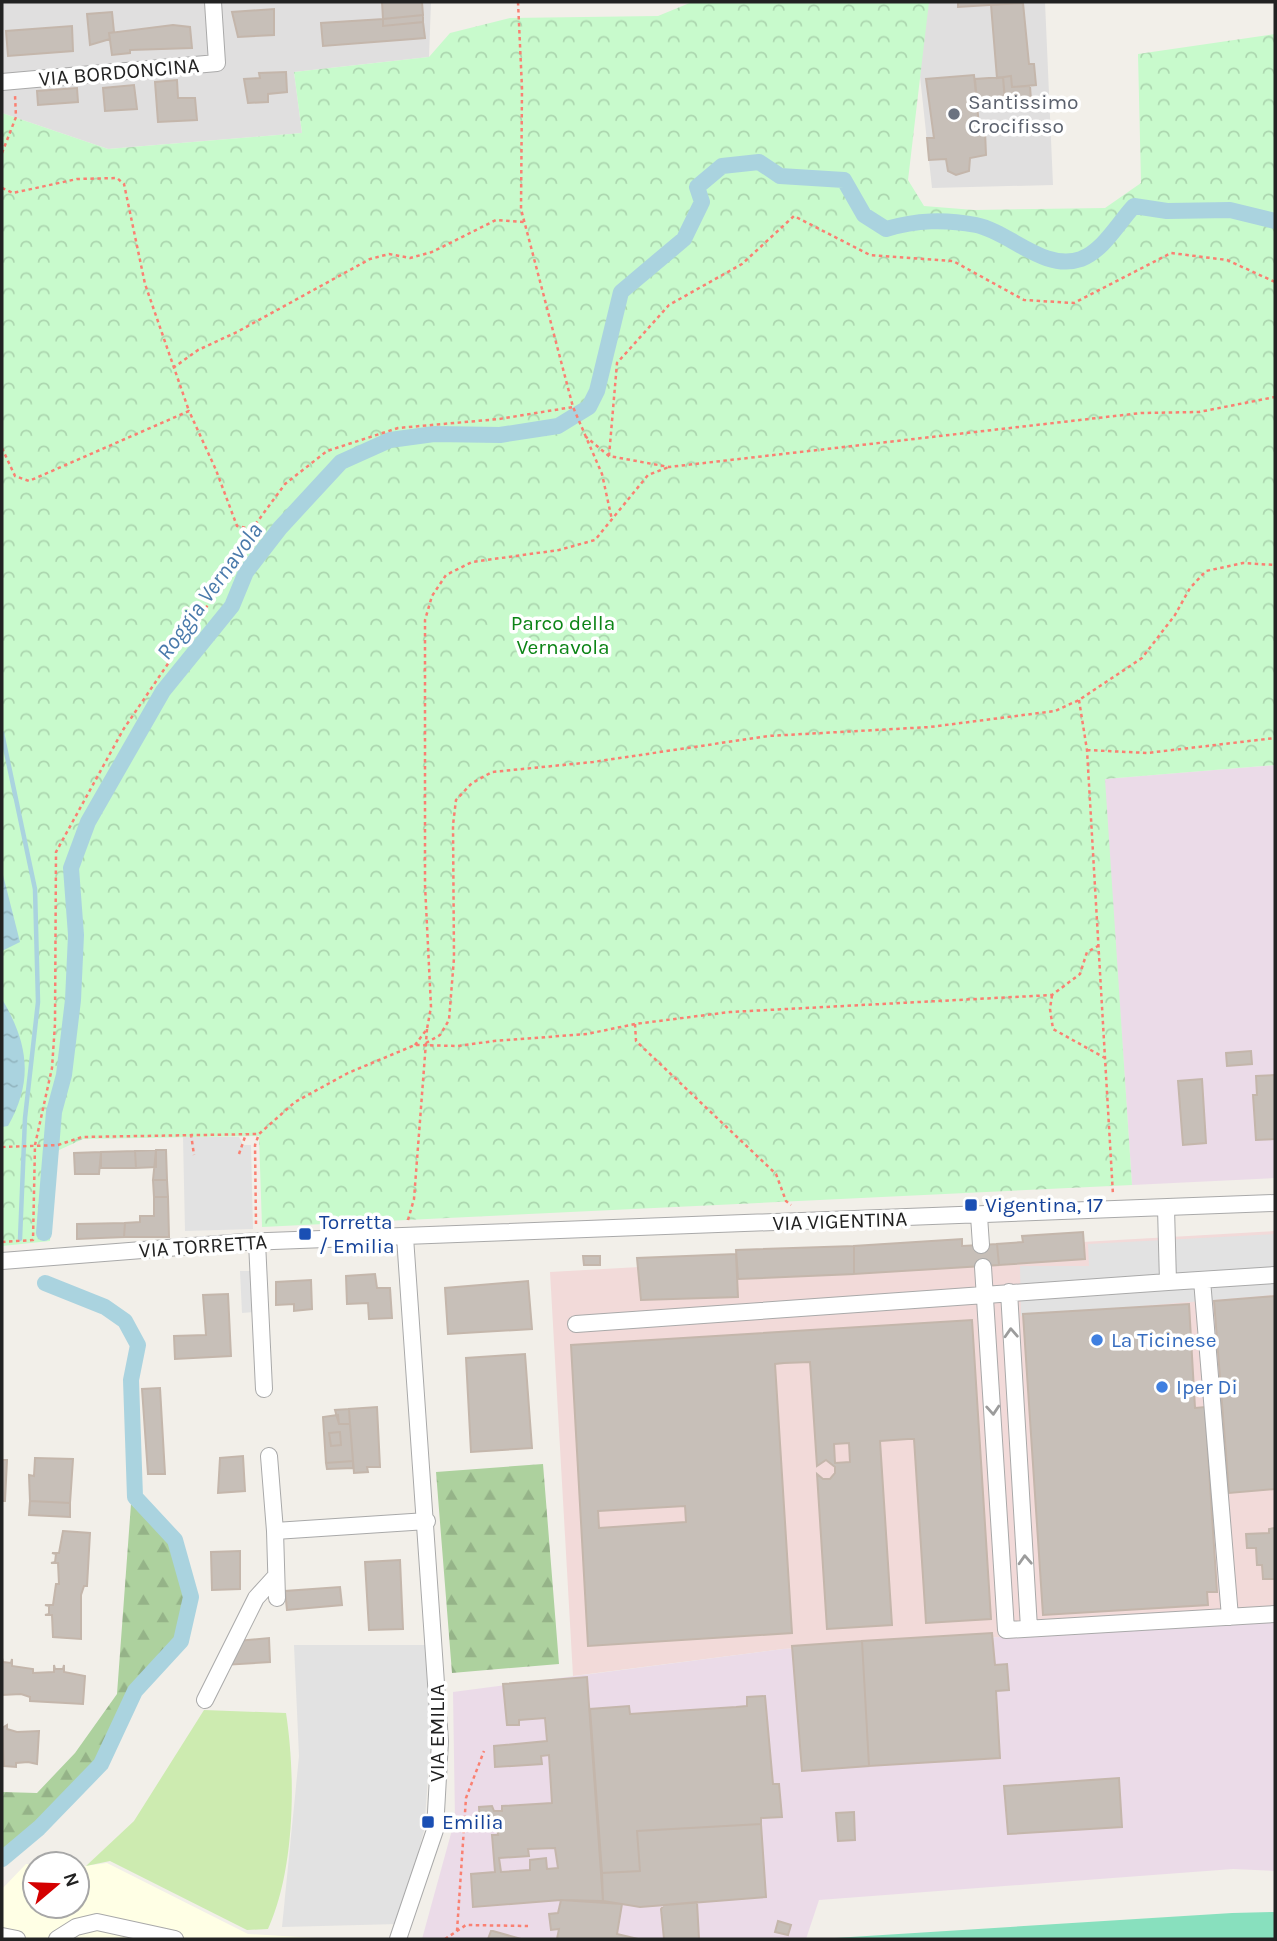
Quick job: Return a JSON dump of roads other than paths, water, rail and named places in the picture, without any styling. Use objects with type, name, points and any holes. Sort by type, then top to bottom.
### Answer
[{"type":"street","name":"VIA BORDONCINA","points":[[7,82],[217,63],[213,2]]},
{"type":"street","name":"VIA VIGENTINA","points":[[405,1237],[1275,1203]]},
{"type":"street","points":[[1166,1208],[1168,1282]]},
{"type":"street","points":[[979,1216],[981,1245]]},
{"type":"street","name":"VIA TORRETTA","points":[[2,1261],[257,1238],[405,1237]]},
{"type":"street","name":"VIA EMILIA","points":[[398,1939],[435,1830],[440,1741],[427,1521],[405,1237]]},
{"type":"street","points":[[257,1238],[264,1389]]},
{"type":"street","points":[[983,1267],[1006,1630],[1275,1615]]},
{"type":"street","points":[[576,1324],[985,1293],[1275,1275]]},
{"type":"street","points":[[1202,1280],[1230,1617]]},
{"type":"street","points":[[1009,1292],[1029,1629]]},
{"type":"street","points":[[269,1456],[277,1598]]},
{"type":"street","points":[[275,1531],[427,1521]]},
{"type":"street","points":[[205,1700],[256,1598],[276,1576]]},
{"type":"street","points":[[57,1939],[76,1927],[97,1922],[175,1939]]},
{"type":"street","points":[[2,1936],[16,1939]]},
{"type":"water","points":[[2,871],[20,942],[2,951]]},
{"type":"water","points":[[2,999],[18,1031],[24,1077],[16,1109],[8,1126],[2,1127]]},
{"type":"waterway","name":"Roggia Vernavola","points":[[44,1233],[54,1112],[64,1075],[73,1000],[76,935],[71,868],[88,822],[163,691],[232,606],[246,572],[280,528],[341,462],[390,440],[434,434],[500,435],[558,426],[589,407],[597,391],[621,292],[684,239],[702,202],[697,187],[722,166],[759,162],[780,176],[844,180],[864,215],[886,229],[931,221],[976,225],[1002,235],[1040,256],[1067,262],[1081,259],[1097,249],[1134,206],[1167,211],[1230,210],[1275,221]]},
{"type":"waterway","points":[[2,733],[35,889],[38,1002],[25,1118],[20,1239]]},
{"type":"waterway","name":"Roggia Vernavola","points":[[2,1859],[39,1828],[101,1764],[135,1691],[181,1641],[191,1597],[175,1540],[135,1497],[131,1380],[138,1345],[125,1321],[105,1307],[45,1283]]},
{"type":"place","name":"Santissimo Crocifisso","points":[[954,114]]},
{"type":"place","name":"Vigentina, 17","points":[[971,1205]]},
{"type":"place","name":"Torretta / Emilia","points":[[305,1234]]},
{"type":"place","name":"La Ticinese","points":[[1097,1340]]},
{"type":"place","name":"Iper Di","points":[[1162,1387]]},
{"type":"place","name":"Emilia","points":[[428,1822]]},
{"type":"park label","name":"Parco della Vernavola","points":[[563,635]]}]
